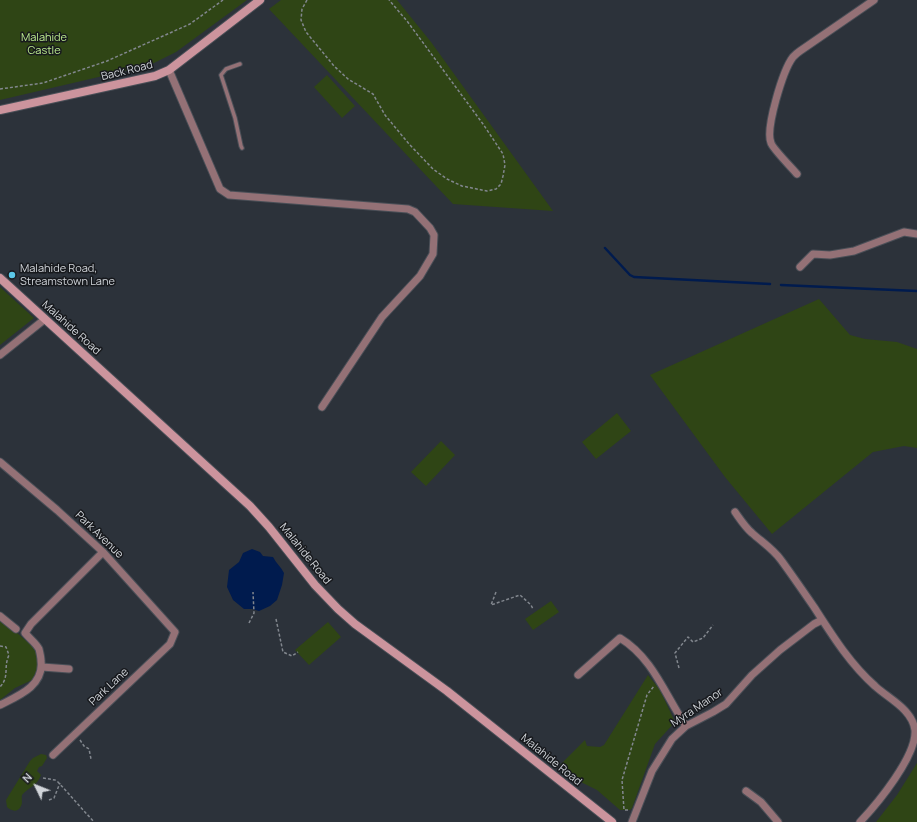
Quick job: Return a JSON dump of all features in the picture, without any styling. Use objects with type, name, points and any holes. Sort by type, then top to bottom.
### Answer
[{"type":"main road","name":"Back Road","points":[[0,110],[155,76],[169,70],[260,0]]},
{"type":"main road","name":"Malahide Road","points":[[0,278],[250,506],[269,527],[315,585],[338,609],[355,624],[448,691],[612,822]]},
{"type":"street","points":[[797,174],[771,143],[770,128],[778,94],[787,69],[793,57],[800,51],[874,0]]},
{"type":"street","points":[[169,70],[220,189],[224,192],[229,195],[408,210],[415,212],[430,228],[434,235],[433,254],[420,276],[382,317],[322,407]]},
{"type":"street","points":[[800,267],[813,254],[830,255],[854,251],[904,232],[917,234]]},
{"type":"street","points":[[0,355],[45,319]]},
{"type":"street","name":"Park Avenue","points":[[2,467],[57,510],[103,552],[175,632]]},
{"type":"street","points":[[735,512],[751,532],[779,558],[809,599],[822,620],[864,675],[904,710],[912,721],[915,730],[913,745],[904,765],[880,801],[860,822]]},
{"type":"street","points":[[0,705],[34,685],[39,677],[42,667],[39,650],[25,633],[31,624],[103,552]]},
{"type":"street","points":[[0,616],[16,629]]},
{"type":"street","name":"Myra Manor","points":[[632,822],[652,771],[672,739],[686,726],[726,704],[752,675],[780,650],[814,624],[822,620]]},
{"type":"street","name":"Park Lane","points":[[53,755],[170,644],[175,632]]},
{"type":"street","points":[[578,674],[620,638],[638,652],[648,664],[660,681],[674,708],[686,726]]},
{"type":"street","points":[[42,667],[69,669]]},
{"type":"street","points":[[746,791],[761,802],[778,822]]},
{"type":"lane","points":[[240,64],[226,69],[221,75],[235,118],[242,148]]},
{"type":"path","points":[[0,89],[42,83],[107,61],[190,24],[223,0]]},
{"type":"path","points":[[307,0],[302,8],[301,20],[310,37],[334,66],[344,75],[372,94],[385,115],[409,144],[433,169],[447,179],[462,186],[487,191],[496,189],[501,184],[503,176],[505,165],[503,154],[483,124],[407,21],[389,0]]},
{"type":"path","points":[[249,623],[254,613],[253,592]]},
{"type":"path","points":[[496,592],[492,605],[520,595],[534,609]]},
{"type":"path","points":[[276,620],[283,652],[292,656],[298,652]]},
{"type":"path","points":[[679,668],[674,653],[688,638],[694,642],[703,638],[713,625]]},
{"type":"path","points":[[0,646],[6,648],[9,655],[6,661],[7,676],[4,683],[0,687]]},
{"type":"path","points":[[636,812],[624,810],[622,780],[647,694],[660,681]]},
{"type":"path","points":[[74,735],[84,746],[89,749],[91,758]]},
{"type":"path","points":[[43,778],[55,780],[60,783],[94,822]]},
{"type":"path","points":[[49,800],[54,798],[60,783]]},
{"type":"path","points":[[57,790],[64,788]]},
{"type":"green space","name":"Malahide Castle","points":[[0,0],[247,0],[176,52],[150,65],[0,100]]},
{"type":"green space","points":[[281,0],[397,0],[431,42],[553,211],[453,204],[269,9]]},
{"type":"green space","points":[[327,75],[355,106],[342,118],[314,87]]},
{"type":"green space","points":[[0,287],[34,318],[0,345]]},
{"type":"green space","points":[[819,299],[850,335],[865,339],[897,342],[917,349],[917,448],[904,446],[873,452],[772,534],[725,477],[650,375]]},
{"type":"green space","points":[[617,413],[631,431],[596,459],[582,442]]},
{"type":"green space","points":[[441,441],[455,455],[426,486],[411,472]]},
{"type":"green space","points":[[551,601],[559,612],[533,630],[525,619]]},
{"type":"green space","points":[[0,618],[32,646],[37,654],[39,666],[32,680],[15,688],[0,700]]},
{"type":"green space","points":[[328,622],[341,637],[309,665],[295,650]]},
{"type":"green space","points":[[648,675],[660,690],[675,722],[655,744],[632,808],[630,810],[620,810],[597,790],[571,777],[560,765],[585,740],[587,746],[600,747],[604,745]]},
{"type":"green space","points":[[41,754],[46,755],[47,758],[37,771],[41,775],[39,779],[22,795],[22,804],[20,808],[14,811],[10,810],[7,807],[6,800],[30,761]]},
{"type":"green space","points":[[917,763],[917,822],[876,822],[897,795]]},
{"type":"water","points":[[252,549],[260,552],[263,556],[273,557],[284,573],[277,600],[270,606],[259,611],[244,609],[233,600],[227,587],[229,570],[239,562],[243,553]]},
{"type":"waterway","points":[[605,248],[630,275],[634,277],[770,284]]},
{"type":"waterway","points":[[781,285],[917,291]]},
{"type":"place","name":"Malahide Road, Streamstown Lane","points":[[12,275]]}]
